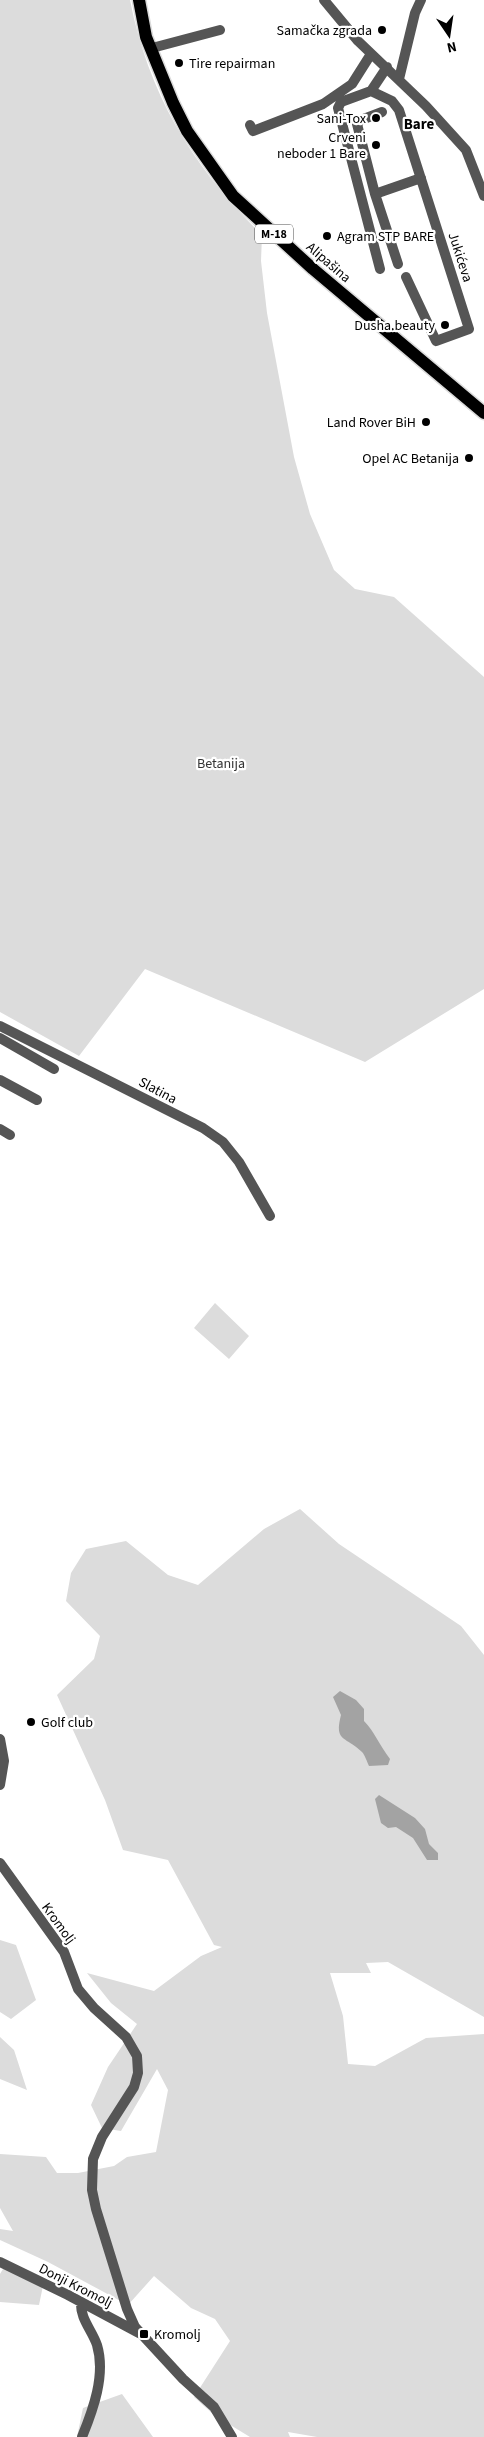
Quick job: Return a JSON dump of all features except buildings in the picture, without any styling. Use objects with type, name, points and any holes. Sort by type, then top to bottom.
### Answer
[{"type":"main road","name":"Alipašina","points":[[139,0],[146,37],[187,131],[234,196],[313,269],[484,413]]},
{"type":"street","points":[[324,0],[343,25],[399,79],[466,150],[484,196]]},
{"type":"street","points":[[399,79],[415,13],[422,0]]},
{"type":"street","points":[[152,48],[220,30]]},
{"type":"street","points":[[250,125],[253,131],[323,104],[352,84],[371,54]]},
{"type":"street","points":[[380,269],[338,108],[341,102],[371,91],[387,67]]},
{"type":"street","name":"Jukićeva","points":[[371,91],[392,101],[399,110],[469,330],[436,341],[406,278]]},
{"type":"street","points":[[382,112],[361,120],[357,124],[375,194],[398,264]]},
{"type":"street","points":[[375,194],[421,178]]},
{"type":"street","name":"Slatina","points":[[0,1026],[203,1128],[223,1142],[270,1216]]},
{"type":"street","points":[[0,1038],[54,1069]]},
{"type":"street","points":[[0,1080],[37,1100]]},
{"type":"street","points":[[0,1130],[10,1135]]},
{"type":"street","points":[[0,1739],[4,1761],[0,1785]]},
{"type":"street","name":"Kromolj","points":[[0,1863],[64,1952],[78,1989],[94,2008],[126,2037],[137,2056],[138,2073],[134,2086],[102,2137],[93,2159],[92,2190],[127,2309],[139,2334],[214,2407],[232,2437]]},
{"type":"street","name":"Donji Kromolj","points":[[0,2262],[81,2302],[139,2334]]},
{"type":"street","points":[[81,2302],[80,2309],[96,2343],[99,2356],[97,2393],[82,2437]]},
{"type":"green space","name":"Betanija","points":[[0,0],[130,0],[138,35],[149,68],[177,128],[215,183],[262,235],[261,261],[267,313],[294,457],[310,514],[334,570],[355,589],[394,597],[484,677],[484,989],[365,1062],[145,969],[79,1056],[0,1012]]},
{"type":"green space","points":[[215,1303],[249,1336],[229,1359],[194,1328]]},
{"type":"green space","points":[[300,1509],[339,1544],[461,1626],[484,1655],[484,2017],[388,1962],[366,1963],[371,1973],[330,1973],[343,2016],[348,2064],[375,2066],[426,2038],[484,2034],[484,2437],[317,2437],[288,2432],[290,2437],[250,2437],[214,2415],[194,2397],[230,2341],[215,2319],[191,2308],[154,2276],[128,2305],[48,2262],[0,2240],[0,2229],[13,2231],[0,2208],[0,2154],[46,2157],[57,2173],[78,2173],[114,2166],[127,2157],[156,2152],[168,2090],[157,2069],[121,2131],[102,2128],[91,2105],[108,2067],[137,2024],[111,2003],[87,1973],[154,1991],[201,1956],[222,1947],[214,1945],[168,1860],[123,1850],[105,1800],[57,1695],[94,1659],[100,1636],[66,1601],[71,1573],[86,1549],[126,1541],[168,1575],[198,1585],[264,1529]]},
{"type":"green space","points":[[0,1940],[16,1945],[36,2000],[11,2019],[0,2012]]},
{"type":"green space","points":[[0,2037],[14,2050],[27,2090],[0,2079]]},
{"type":"green space","points":[[6,2264],[44,2281],[39,2305],[0,2302],[0,2274]]},
{"type":"green space","points":[[122,2394],[153,2437],[77,2437],[83,2408]]},
{"type":"shaded area","points":[[340,1691],[356,1700],[364,1709],[364,1721],[390,1759],[388,1765],[369,1766],[362,1752],[342,1738],[339,1730],[341,1715],[333,1697]]},
{"type":"shaded area","points":[[379,1795],[415,1818],[425,1829],[429,1844],[438,1853],[438,1860],[427,1860],[413,1838],[396,1827],[388,1828],[381,1823],[375,1799]]},
{"type":"place","name":"Samačka zgrada","points":[[382,30]]},
{"type":"place","name":"Tire repairman","points":[[179,63]]},
{"type":"place","name":"Sani-Tox","points":[[376,118]]},
{"type":"place","name":"Crveni neboder 1 Bare","points":[[376,145]]},
{"type":"place","name":"Agram STP BARE","points":[[327,236]]},
{"type":"place","name":"Dusha.beauty","points":[[445,325]]},
{"type":"place","name":"Land Rover BiH","points":[[426,422]]},
{"type":"place","name":"Opel AC Betanija","points":[[469,458]]},
{"type":"place","name":"Golf club","points":[[31,1722]]},
{"type":"place","name":"Kromolj","points":[[144,2334]]},
{"type":"district","name":"Bare","points":[[419,124]]}]
